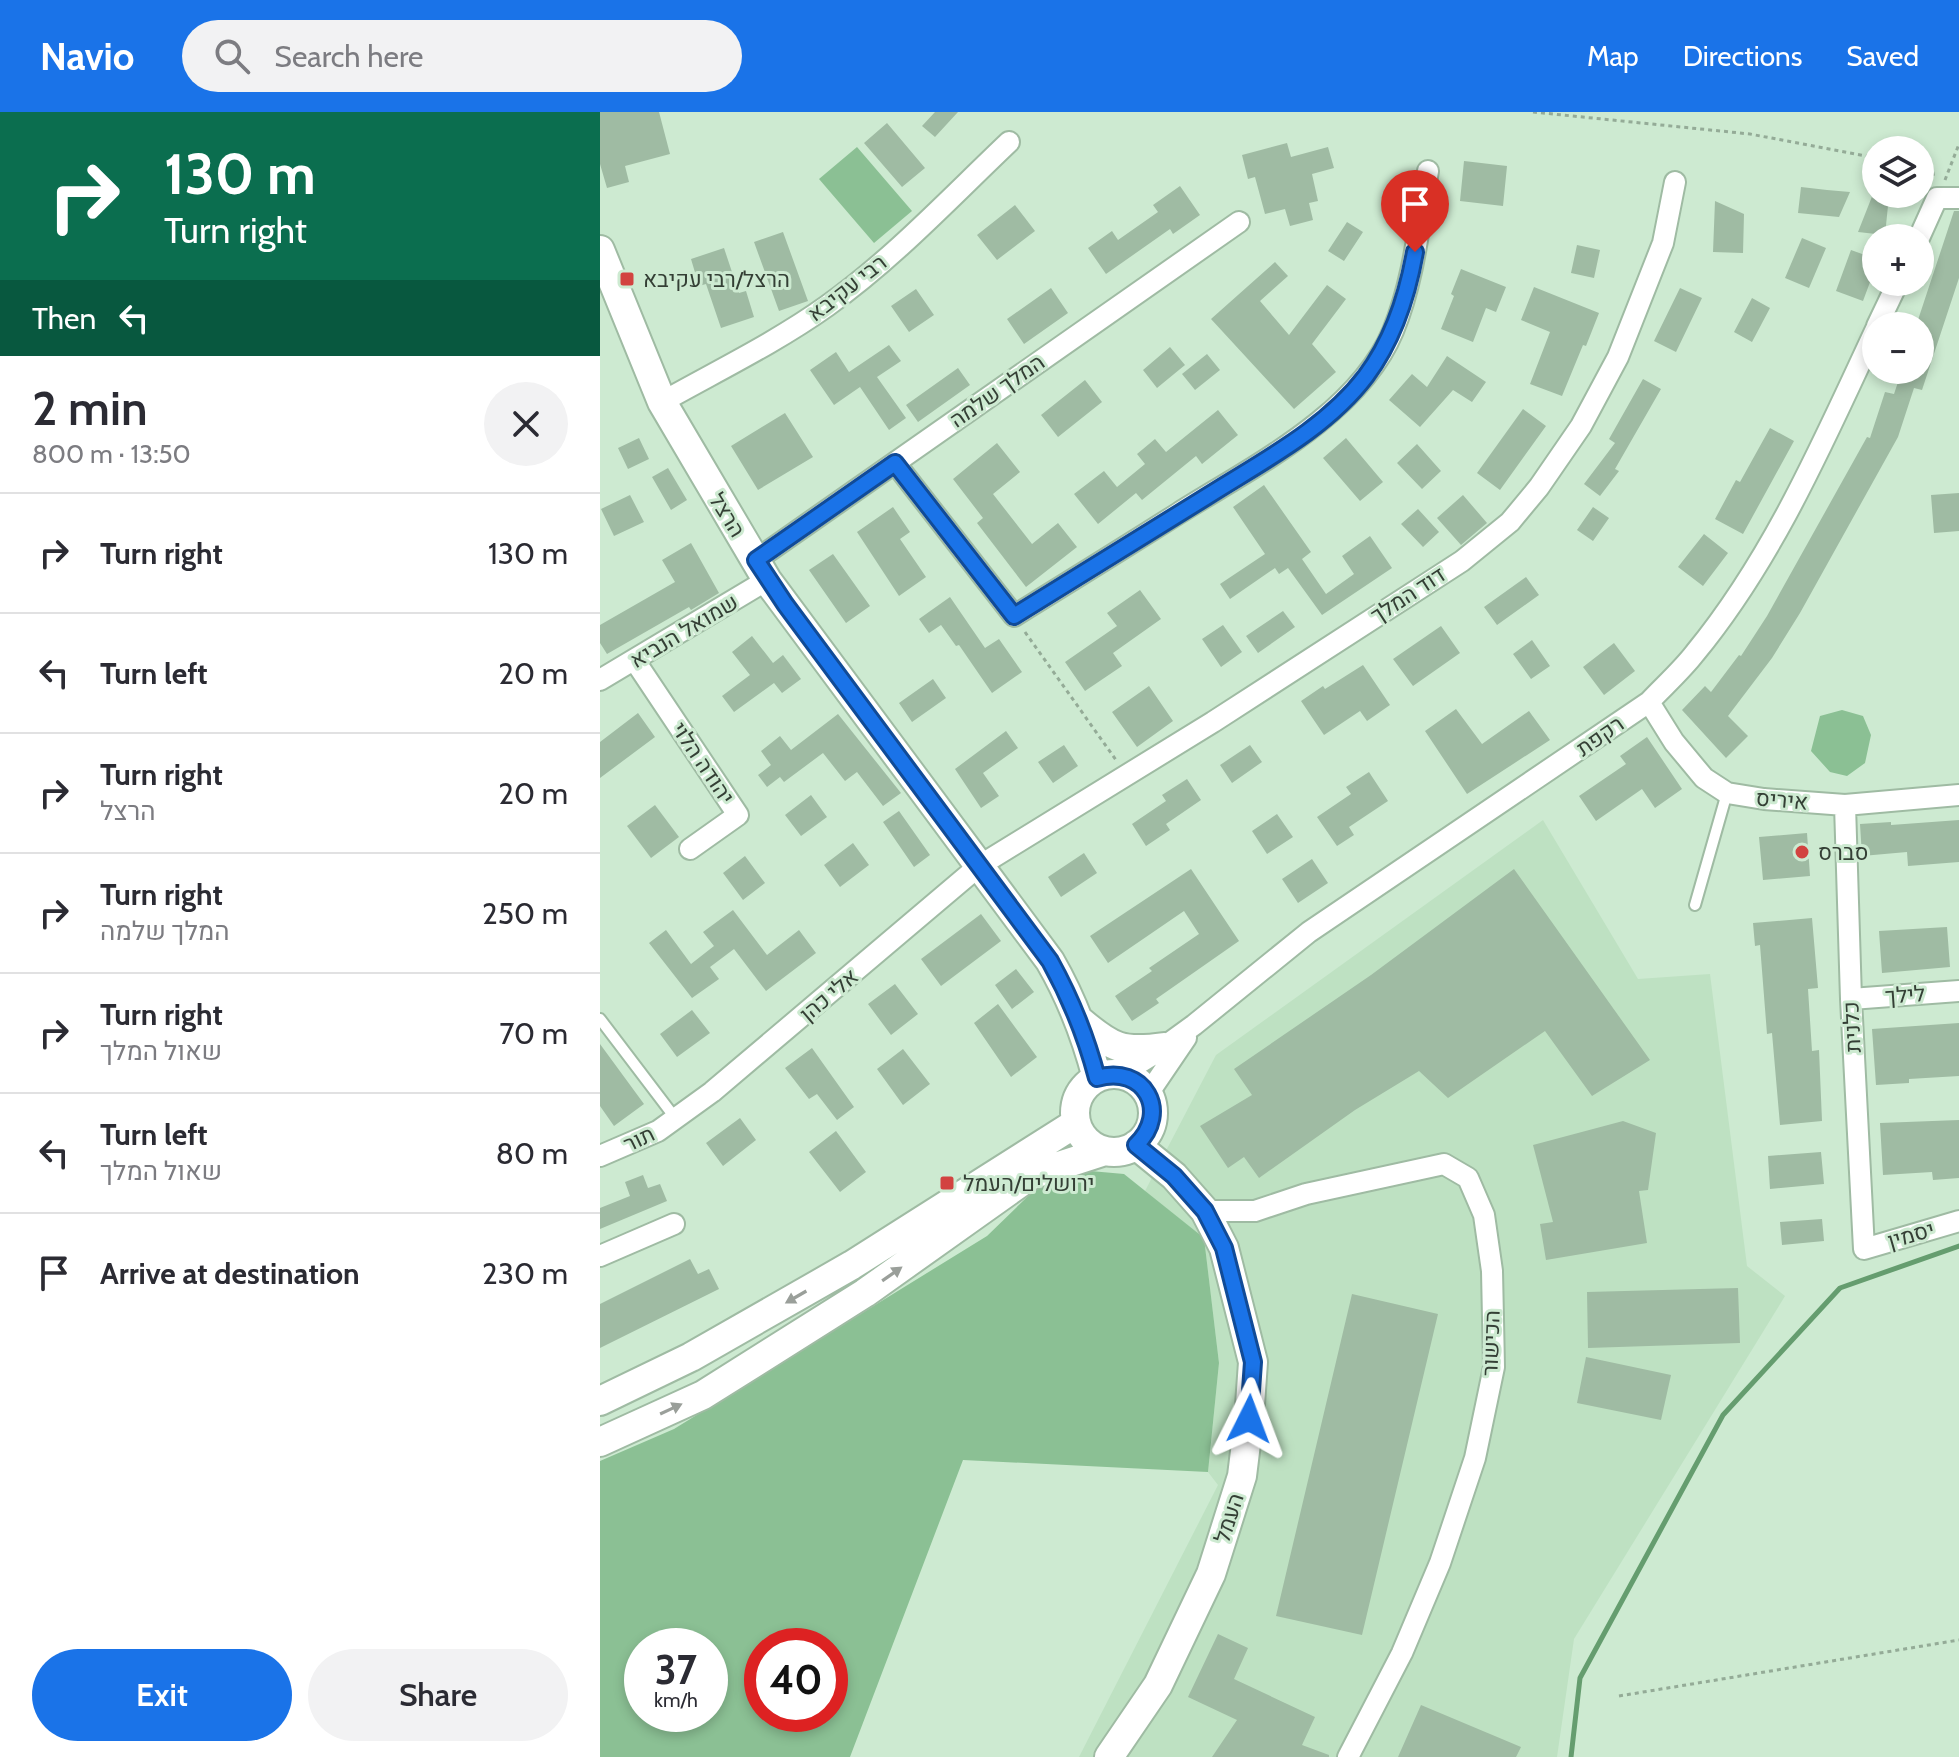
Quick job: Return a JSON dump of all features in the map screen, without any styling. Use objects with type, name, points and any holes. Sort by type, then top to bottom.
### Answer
[{"type":"street","name":"רבי עקיבא","points":[[662,402],[829,305],[881,263],[1009,142]]},
{"type":"street","points":[[895,463],[1014,616],[1271,456],[1321,420],[1365,377],[1392,333],[1410,280],[1428,171]]},
{"type":"street","name":"דוד המלך","points":[[979,866],[1127,776],[1462,561],[1510,522],[1539,487],[1581,426],[1618,357],[1663,243],[1675,182]]},
{"type":"street","points":[[1925,224],[1937,198],[1959,198]]},
{"type":"street","name":"המלך שלמה","points":[[762,570],[895,463],[1239,222]]},
{"type":"street","name":"הרצל","points":[[600,250],[662,402],[762,570],[1050,961],[1108,1076]]},
{"type":"street","name":"רקפת","points":[[1108,1076],[1164,1047],[1309,932],[1649,702],[1695,654],[1779,526],[1862,359]]},
{"type":"street","name":"שמואל הנביא","points":[[600,680],[635,661],[762,570]]},
{"type":"street","name":"יהודה הלוי","points":[[635,661],[738,815],[690,849]]},
{"type":"street","name":"איריס","points":[[1649,702],[1674,742],[1704,778],[1727,793],[1845,805],[1959,795]]},
{"type":"street","name":"כלנית","points":[[1845,805],[1864,1249]]},
{"type":"street","name":"אלי כהן","points":[[676,1119],[979,866]]},
{"type":"street","name":"לילך","points":[[1851,999],[1959,991]]},
{"type":"street","points":[[1080,1021],[1104,1041],[1133,1051],[1164,1047]]},
{"type":"street","name":"רקפת","points":[[1148,1094],[1194,1025]]},
{"type":"street","points":[[1108,1076],[1141,1085],[1148,1094],[1152,1105],[1150,1128],[1136,1145],[1115,1152],[1105,1151],[1086,1141],[1076,1123],[1075,1110],[1086,1086],[1108,1076]]},
{"type":"street","name":"תור","points":[[600,1156],[658,1131],[676,1119]]},
{"type":"street","points":[[600,1401],[691,1357],[852,1265],[1076,1123]]},
{"type":"street","name":"העמל","points":[[1109,1757],[1158,1685],[1211,1574],[1242,1476],[1253,1362],[1224,1248],[1205,1211],[1174,1176],[1136,1145]]},
{"type":"street","points":[[600,1442],[703,1395],[865,1293],[1031,1175],[1105,1151]]},
{"type":"street","name":"הכישור","points":[[1205,1211],[1255,1211],[1306,1194],[1444,1164],[1468,1178],[1484,1215],[1492,1271],[1494,1367],[1475,1458],[1440,1563],[1402,1653],[1348,1757]]},
{"type":"street","name":"יסמין","points":[[1864,1249],[1959,1221]]},
{"type":"street","points":[[600,1256],[674,1224]]},
{"type":"lane","points":[[1695,905],[1727,793]]},
{"type":"lane","points":[[600,1019],[676,1119]]},
{"type":"path","points":[[1533,112],[1750,134],[1862,155]]},
{"type":"path","points":[[1937,198],[1959,144]]},
{"type":"path","points":[[1934,180],[1937,198]]},
{"type":"path","points":[[1014,616],[1127,776]]},
{"type":"path","points":[[1619,1696],[1959,1640]]},
{"type":"shaded area","points":[[857,147],[912,211],[874,243],[819,179]]},
{"type":"shaded area","points":[[1842,710],[1863,716],[1871,735],[1865,763],[1847,776],[1830,772],[1811,751],[1820,716]]},
{"type":"shaded area","points":[[1543,820],[1638,979],[1710,974],[1747,1266],[1785,1296],[1574,1639],[1557,1757],[1079,1757],[1218,1485],[1208,1472],[1219,1363],[1204,1239],[1145,1191],[1216,1055]]},
{"type":"shaded area","points":[[1057,1168],[1124,1174],[1204,1238],[1219,1363],[1208,1472],[963,1460],[850,1757],[600,1757],[600,1461],[674,1429],[987,1236]]},
{"type":"building","points":[[600,112],[659,112],[670,154],[625,166],[629,182],[607,188],[600,164]]},
{"type":"building","points":[[935,112],[958,112],[935,137],[922,126]]},
{"type":"building","points":[[887,123],[925,168],[902,187],[864,143]]},
{"type":"building","points":[[1287,143],[1291,157],[1328,147],[1334,168],[1312,174],[1318,201],[1309,203],[1313,220],[1290,226],[1285,209],[1265,214],[1255,177],[1248,179],[1242,155]]},
{"type":"building","points":[[1464,161],[1507,166],[1503,206],[1460,201]]},
{"type":"building","points":[[1180,186],[1200,215],[1173,234],[1170,229],[1106,274],[1088,248],[1112,231],[1118,240],[1158,212],[1153,205]]},
{"type":"building","points":[[1801,187],[1850,192],[1839,217],[1798,213]]},
{"type":"building","points":[[1715,201],[1744,214],[1743,253],[1713,252]]},
{"type":"building","points":[[1015,205],[1035,231],[997,260],[977,235]]},
{"type":"building","points":[[1867,208],[1888,208],[1886,224],[1862,224],[1862,232],[1858,232]]},
{"type":"building","points":[[1954,211],[1959,211],[1959,278],[1934,354],[1934,312],[1921,312],[1926,296],[1934,296],[1934,272]]},
{"type":"building","points":[[1347,222],[1363,232],[1344,261],[1328,251]]},
{"type":"building","points":[[783,232],[808,301],[779,311],[754,242]]},
{"type":"building","points":[[1802,238],[1826,248],[1809,288],[1785,278]]},
{"type":"building","points":[[1577,245],[1600,250],[1594,278],[1571,273]]},
{"type":"building","points":[[724,248],[739,293],[746,291],[754,317],[721,328],[706,284],[699,286],[691,259]]},
{"type":"building","points":[[1851,250],[1862,254],[1863,301],[1836,291]]},
{"type":"building","points":[[1275,262],[1288,276],[1260,301],[1289,335],[1327,285],[1346,299],[1312,344],[1336,372],[1294,409],[1211,319]]},
{"type":"building","points":[[1461,269],[1506,287],[1496,312],[1486,308],[1473,342],[1441,329]]},
{"type":"building","points":[[1534,287],[1599,313],[1562,396],[1530,384],[1550,332],[1521,320]]},
{"type":"building","points":[[1051,288],[1068,313],[1024,344],[1007,319]]},
{"type":"building","points":[[1680,288],[1702,298],[1676,352],[1654,341]]},
{"type":"building","points":[[916,289],[934,315],[909,332],[891,306]]},
{"type":"building","points":[[1752,298],[1770,308],[1752,342],[1734,332]]},
{"type":"building","points":[[889,345],[901,361],[877,377],[906,418],[889,430],[860,387],[834,405],[810,370],[836,352],[849,372]]},
{"type":"building","points":[[1170,347],[1185,365],[1157,388],[1143,370]]},
{"type":"building","points":[[1207,354],[1220,370],[1195,390],[1182,374]]},
{"type":"building","points":[[1447,356],[1486,382],[1472,402],[1453,390],[1420,427],[1389,400],[1412,374],[1427,387]]},
{"type":"building","points":[[958,368],[970,385],[918,422],[906,405]]},
{"type":"building","points":[[1643,379],[1661,389],[1615,469],[1619,471],[1600,496],[1584,484],[1615,443],[1609,439]]},
{"type":"building","points":[[1085,380],[1102,402],[1058,437],[1041,415]]},
{"type":"building","points":[[1897,384],[1924,384],[1922,390],[1914,388],[1898,437],[1800,613],[1772,658],[1728,716],[1748,736],[1726,758],[1682,710],[1705,686],[1711,692],[1741,656],[1767,616],[1867,437],[1870,438],[1885,392],[1894,394]]},
{"type":"building","points":[[1523,409],[1546,426],[1500,490],[1477,473]]},
{"type":"building","points":[[1218,410],[1238,435],[1202,464],[1196,456],[1142,500],[1136,493],[1098,524],[1074,494],[1104,471],[1117,487],[1145,464],[1137,454],[1155,439],[1166,452]]},
{"type":"building","points":[[785,413],[813,457],[758,490],[731,446]]},
{"type":"building","points":[[1770,428],[1794,441],[1743,534],[1715,519]]},
{"type":"building","points":[[639,438],[649,459],[628,469],[618,448]]},
{"type":"building","points":[[1346,438],[1383,482],[1360,501],[1323,458]]},
{"type":"building","points":[[997,443],[1020,472],[993,494],[1032,544],[1058,523],[1077,547],[1026,587],[977,523],[983,518],[953,479]]},
{"type":"building","points":[[1417,444],[1441,471],[1422,489],[1397,463]]},
{"type":"building","points":[[668,468],[687,500],[671,510],[652,477]]},
{"type":"building","points":[[1264,485],[1311,552],[1302,559],[1326,594],[1354,574],[1342,556],[1370,536],[1392,568],[1322,615],[1288,568],[1279,574],[1275,568],[1230,599],[1220,584],[1265,554],[1233,507]]},
{"type":"building","points":[[1959,493],[1959,531],[1934,533],[1931,495]]},
{"type":"building","points":[[630,495],[644,522],[614,536],[601,509]]},
{"type":"building","points":[[1463,495],[1487,523],[1461,545],[1437,518]]},
{"type":"building","points":[[893,507],[910,532],[900,539],[926,577],[899,596],[857,532]]},
{"type":"building","points":[[1593,507],[1609,518],[1593,541],[1577,530]]},
{"type":"building","points":[[1418,509],[1439,532],[1423,547],[1401,524]]},
{"type":"building","points":[[1704,534],[1728,553],[1703,586],[1678,567]]},
{"type":"building","points":[[691,543],[719,593],[607,654],[600,643],[600,625],[675,582],[662,560]]},
{"type":"building","points":[[833,554],[870,606],[846,623],[809,570]]},
{"type":"building","points":[[1526,577],[1539,595],[1497,625],[1484,607]]},
{"type":"building","points":[[1140,590],[1161,619],[1113,653],[1122,666],[1085,691],[1065,662],[1117,626],[1107,613]]},
{"type":"building","points":[[950,597],[985,648],[999,639],[1022,672],[992,693],[941,625],[929,633],[919,619]]},
{"type":"building","points":[[1283,611],[1295,627],[1258,653],[1246,636]]},
{"type":"building","points":[[1223,625],[1242,652],[1221,667],[1202,639]]},
{"type":"building","points":[[1441,626],[1460,653],[1413,686],[1393,659]]},
{"type":"building","points":[[752,636],[773,663],[783,655],[801,679],[782,693],[774,683],[734,712],[722,696],[750,675],[732,652]]},
{"type":"building","points":[[1532,640],[1550,666],[1531,679],[1513,654]]},
{"type":"building","points":[[1614,643],[1635,671],[1604,695],[1583,667]]},
{"type":"building","points":[[1363,665],[1390,705],[1367,721],[1360,711],[1324,735],[1301,701]]},
{"type":"building","points":[[933,679],[946,698],[912,722],[899,703]]},
{"type":"building","points":[[1149,686],[1173,721],[1137,747],[1112,712]]},
{"type":"building","points":[[1456,709],[1482,744],[1529,711],[1550,740],[1467,794],[1425,731]]},
{"type":"building","points":[[638,713],[655,737],[600,778],[600,742]]},
{"type":"building","points":[[838,714],[901,793],[883,806],[857,772],[845,781],[823,753],[784,782],[780,777],[767,787],[758,775],[771,765],[761,751],[780,736],[791,750]]},
{"type":"building","points":[[1006,731],[1018,748],[983,773],[999,796],[981,808],[955,769]]},
{"type":"building","points":[[1647,737],[1682,789],[1655,808],[1642,789],[1596,821],[1579,796],[1626,764],[1620,756]]},
{"type":"building","points":[[1064,745],[1078,766],[1053,783],[1038,762]]},
{"type":"building","points":[[1250,745],[1262,762],[1232,783],[1220,765]]},
{"type":"building","points":[[1369,772],[1388,801],[1349,827],[1354,835],[1337,846],[1317,817],[1351,794],[1346,787]]},
{"type":"building","points":[[1187,779],[1201,800],[1166,824],[1170,830],[1146,846],[1132,824],[1166,801],[1162,795]]},
{"type":"building","points":[[811,795],[827,817],[801,836],[785,815]]},
{"type":"building","points":[[655,805],[679,837],[651,858],[627,826]]},
{"type":"building","points":[[899,811],[930,855],[914,867],[883,822]]},
{"type":"building","points":[[1277,814],[1293,837],[1267,854],[1252,831]]},
{"type":"building","points":[[1959,820],[1959,862],[1908,866],[1907,852],[1862,856],[1860,824]]},
{"type":"building","points":[[1807,833],[1810,876],[1763,880],[1759,837]]},
{"type":"building","points":[[853,843],[869,865],[840,887],[824,865]]},
{"type":"building","points":[[1084,853],[1097,873],[1061,897],[1048,877]]},
{"type":"building","points":[[745,856],[765,883],[743,900],[723,873]]},
{"type":"building","points":[[1312,859],[1328,883],[1298,903],[1282,879]]},
{"type":"building","points":[[1191,869],[1239,941],[1156,999],[1159,1003],[1132,1021],[1115,996],[1199,934],[1184,911],[1108,963],[1090,936]]},
{"type":"building","points":[[1514,869],[1650,1060],[1592,1096],[1545,1031],[1448,1098],[1419,1071],[1355,1110],[1259,1178],[1244,1157],[1228,1168],[1200,1126],[1252,1095],[1234,1069],[1371,975]]},
{"type":"building","points":[[733,910],[767,955],[799,930],[816,953],[766,991],[734,949],[710,967],[719,979],[692,998],[649,943],[666,930],[691,964],[714,946],[703,932]]},
{"type":"building","points":[[981,914],[1001,941],[941,986],[921,959]]},
{"type":"building","points":[[1812,918],[1818,988],[1808,989],[1812,1051],[1819,1050],[1822,1121],[1780,1125],[1772,1033],[1767,1034],[1760,945],[1755,946],[1753,923]]},
{"type":"building","points":[[1947,927],[1950,967],[1882,973],[1879,931]]},
{"type":"building","points":[[1016,969],[1034,992],[1012,1009],[995,985]]},
{"type":"building","points":[[895,984],[918,1014],[891,1035],[868,1004]]},
{"type":"building","points":[[998,1004],[1037,1057],[1011,1077],[974,1023]]},
{"type":"building","points":[[692,1010],[710,1033],[677,1057],[660,1034]]},
{"type":"building","points":[[1959,1023],[1959,1076],[1909,1079],[1909,1083],[1876,1085],[1872,1029]]},
{"type":"building","points":[[600,1044],[644,1104],[614,1126],[600,1106]]},
{"type":"building","points":[[812,1048],[854,1107],[837,1120],[817,1094],[809,1099],[785,1068]]},
{"type":"building","points":[[903,1049],[930,1084],[903,1105],[877,1069]]},
{"type":"building","points":[[740,1118],[756,1140],[723,1166],[706,1143]]},
{"type":"building","points":[[1959,1120],[1959,1178],[1933,1180],[1932,1172],[1883,1175],[1880,1123]]},
{"type":"building","points":[[1623,1121],[1656,1133],[1648,1190],[1639,1191],[1647,1243],[1546,1260],[1540,1224],[1553,1222],[1533,1145]]},
{"type":"building","points":[[836,1131],[866,1172],[840,1192],[809,1152]]},
{"type":"building","points":[[1821,1152],[1824,1184],[1770,1189],[1768,1156]]},
{"type":"building","points":[[643,1175],[648,1188],[660,1184],[667,1201],[600,1229],[600,1208],[630,1196],[625,1182]]},
{"type":"building","points":[[1822,1219],[1824,1241],[1782,1245],[1780,1222]]},
{"type":"building","points":[[690,1259],[698,1274],[709,1269],[719,1289],[600,1348],[600,1304]]},
{"type":"building","points":[[1738,1288],[1740,1343],[1588,1348],[1587,1292]]},
{"type":"building","points":[[1352,1294],[1438,1314],[1362,1635],[1276,1616]]},
{"type":"building","points":[[1586,1357],[1671,1375],[1661,1420],[1577,1403]]},
{"type":"building","points":[[1218,1634],[1248,1648],[1234,1679],[1315,1717],[1302,1745],[1329,1757],[1212,1757],[1237,1720],[1188,1697]]},
{"type":"building","points":[[1421,1705],[1521,1747],[1516,1757],[1398,1757]]},
{"type":"waterway","points":[[1571,1757],[1580,1678],[1723,1415],[1840,1288],[1959,1246]]},
{"type":"place","name":"הרצל/רבי עקיבא","points":[[627,279]]},
{"type":"place","name":"סברס","points":[[1802,852]]},
{"type":"place","name":"ירושלים/העמל","points":[[947,1183]]},
{"type":"route","points":[[1249,1419],[1253,1362],[1224,1248],[1205,1211],[1174,1176],[1136,1145],[1150,1128],[1153,1116],[1148,1094],[1131,1078],[1120,1075],[1097,1078],[1085,1032],[1068,992],[1050,961],[767,580],[756,560],[895,463],[1014,616],[1271,456],[1321,420],[1365,377],[1392,333],[1410,280],[1415,252]]}]
